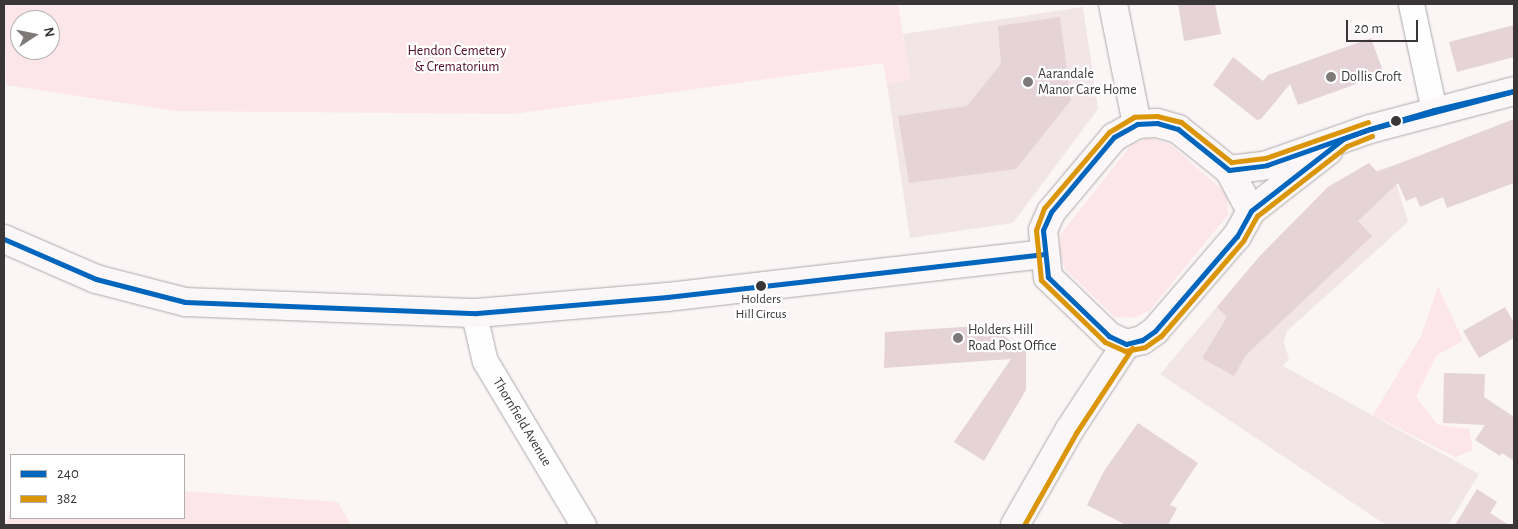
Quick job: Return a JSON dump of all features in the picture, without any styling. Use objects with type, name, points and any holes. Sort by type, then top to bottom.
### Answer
[{"type":"main road","points":[[1113,4],[1137,124]]},
{"type":"main road","points":[[1229,170],[1267,165],[1434,110],[1514,91]]},
{"type":"main road","points":[[1251,210],[1229,170],[1178,129],[1157,123],[1137,124],[1114,137],[1052,212],[1043,230],[1043,254],[1048,277],[1066,298],[1109,336],[1126,344],[1142,340],[1155,330],[1237,236],[1251,210],[1343,139]]},
{"type":"main road","points":[[4,239],[96,279],[185,302],[477,314],[667,297],[1043,254]]},
{"type":"main road","points":[[1016,525],[1070,429],[1126,344]]},
{"type":"street","points":[[1411,4],[1434,110]]},
{"type":"street","name":"Thornfield Avenue","points":[[477,314],[476,323],[485,361],[583,525]]},
{"type":"shaded area","points":[[1083,7],[1098,109],[1013,223],[910,238],[887,84],[910,79],[903,34]]},
{"type":"shaded area","points":[[1369,163],[1375,171],[1391,166],[1408,222],[1287,331],[1284,342],[1289,359],[1283,366],[1479,474],[1448,525],[1386,525],[1160,374],[1259,257],[1328,187]]},
{"type":"green space","name":"Hendon Cemetery & Crematorium","points":[[4,4],[898,4],[910,79],[887,84],[883,63],[513,114],[176,111],[6,85]]},
{"type":"green space","points":[[1148,138],[1170,144],[1227,194],[1228,215],[1149,311],[1133,318],[1115,317],[1065,269],[1060,254],[1060,235],[1131,145]]},
{"type":"green space","points":[[1438,286],[1463,341],[1437,355],[1416,397],[1437,424],[1469,429],[1473,450],[1455,457],[1373,415],[1421,336]]},
{"type":"green space","points":[[185,491],[338,502],[351,525],[5,525],[10,512],[10,519],[185,519]]},
{"type":"building","points":[[1178,4],[1215,4],[1221,34],[1184,41]]},
{"type":"building","name":"Aarandale Manor Care Home","points":[[1060,17],[1071,100],[1016,169],[909,183],[898,116],[967,106],[1001,64],[998,26]]},
{"type":"building","points":[[1514,25],[1514,57],[1457,72],[1449,42]]},
{"type":"building","name":"Dollis Croft","points":[[1371,38],[1384,74],[1298,105],[1290,84],[1261,119],[1257,120],[1213,85],[1233,57],[1263,81],[1268,75]]},
{"type":"building","points":[[1514,119],[1514,183],[1447,208],[1443,197],[1420,207],[1416,197],[1406,201],[1398,183],[1358,221],[1372,236],[1246,355],[1234,376],[1202,358],[1227,317],[1217,307],[1259,257],[1328,187],[1369,163],[1377,172]]},
{"type":"building","points":[[1505,307],[1514,323],[1514,338],[1479,358],[1463,331]]},
{"type":"building","points":[[993,325],[1018,348],[1026,337],[1026,390],[984,461],[954,442],[1011,359],[884,368],[885,332]]},
{"type":"building","points":[[1444,373],[1485,374],[1484,397],[1514,417],[1514,461],[1502,453],[1500,456],[1475,440],[1485,425],[1443,423]]},
{"type":"building","points":[[1138,423],[1198,463],[1170,505],[1177,508],[1168,525],[1126,525],[1087,505],[1104,471]]},
{"type":"building","points":[[1477,489],[1497,502],[1490,513],[1509,525],[1455,525]]},
{"type":"transit line","name":"240","points":[[1514,91],[1370,129],[1434,110],[1514,91]]},
{"type":"transit line","name":"382","points":[[1368,122],[1265,158],[1231,162],[1181,122],[1157,116],[1134,117],[1109,132],[1044,208],[1036,230],[1041,280],[1105,342],[1125,351],[1145,347],[1161,336],[1243,241],[1257,216],[1347,146],[1372,136]]},
{"type":"transit line","name":"240","points":[[1157,123],[1178,129],[1229,170],[1267,165],[1370,129],[1343,139],[1251,211],[1237,236],[1155,331],[1142,340],[1126,344],[1109,336],[1048,277],[1043,230],[1051,212],[1114,137],[1137,124],[1157,123]]},
{"type":"transit line","name":"240","points":[[4,239],[96,279],[185,302],[477,313],[667,297],[1043,254]]},
{"type":"transit line","name":"382","points":[[1024,525],[1076,433],[1132,348]]},
{"type":"place","name":"Dollis Croft","points":[[1331,77]]},
{"type":"place","name":"Aarandale Manor Care Home","points":[[1028,82]]},
{"type":"place","name":"Holders Hill Circus","points":[[761,286]]},
{"type":"place","name":"Holders Hill Road Post Office","points":[[958,338]]}]
